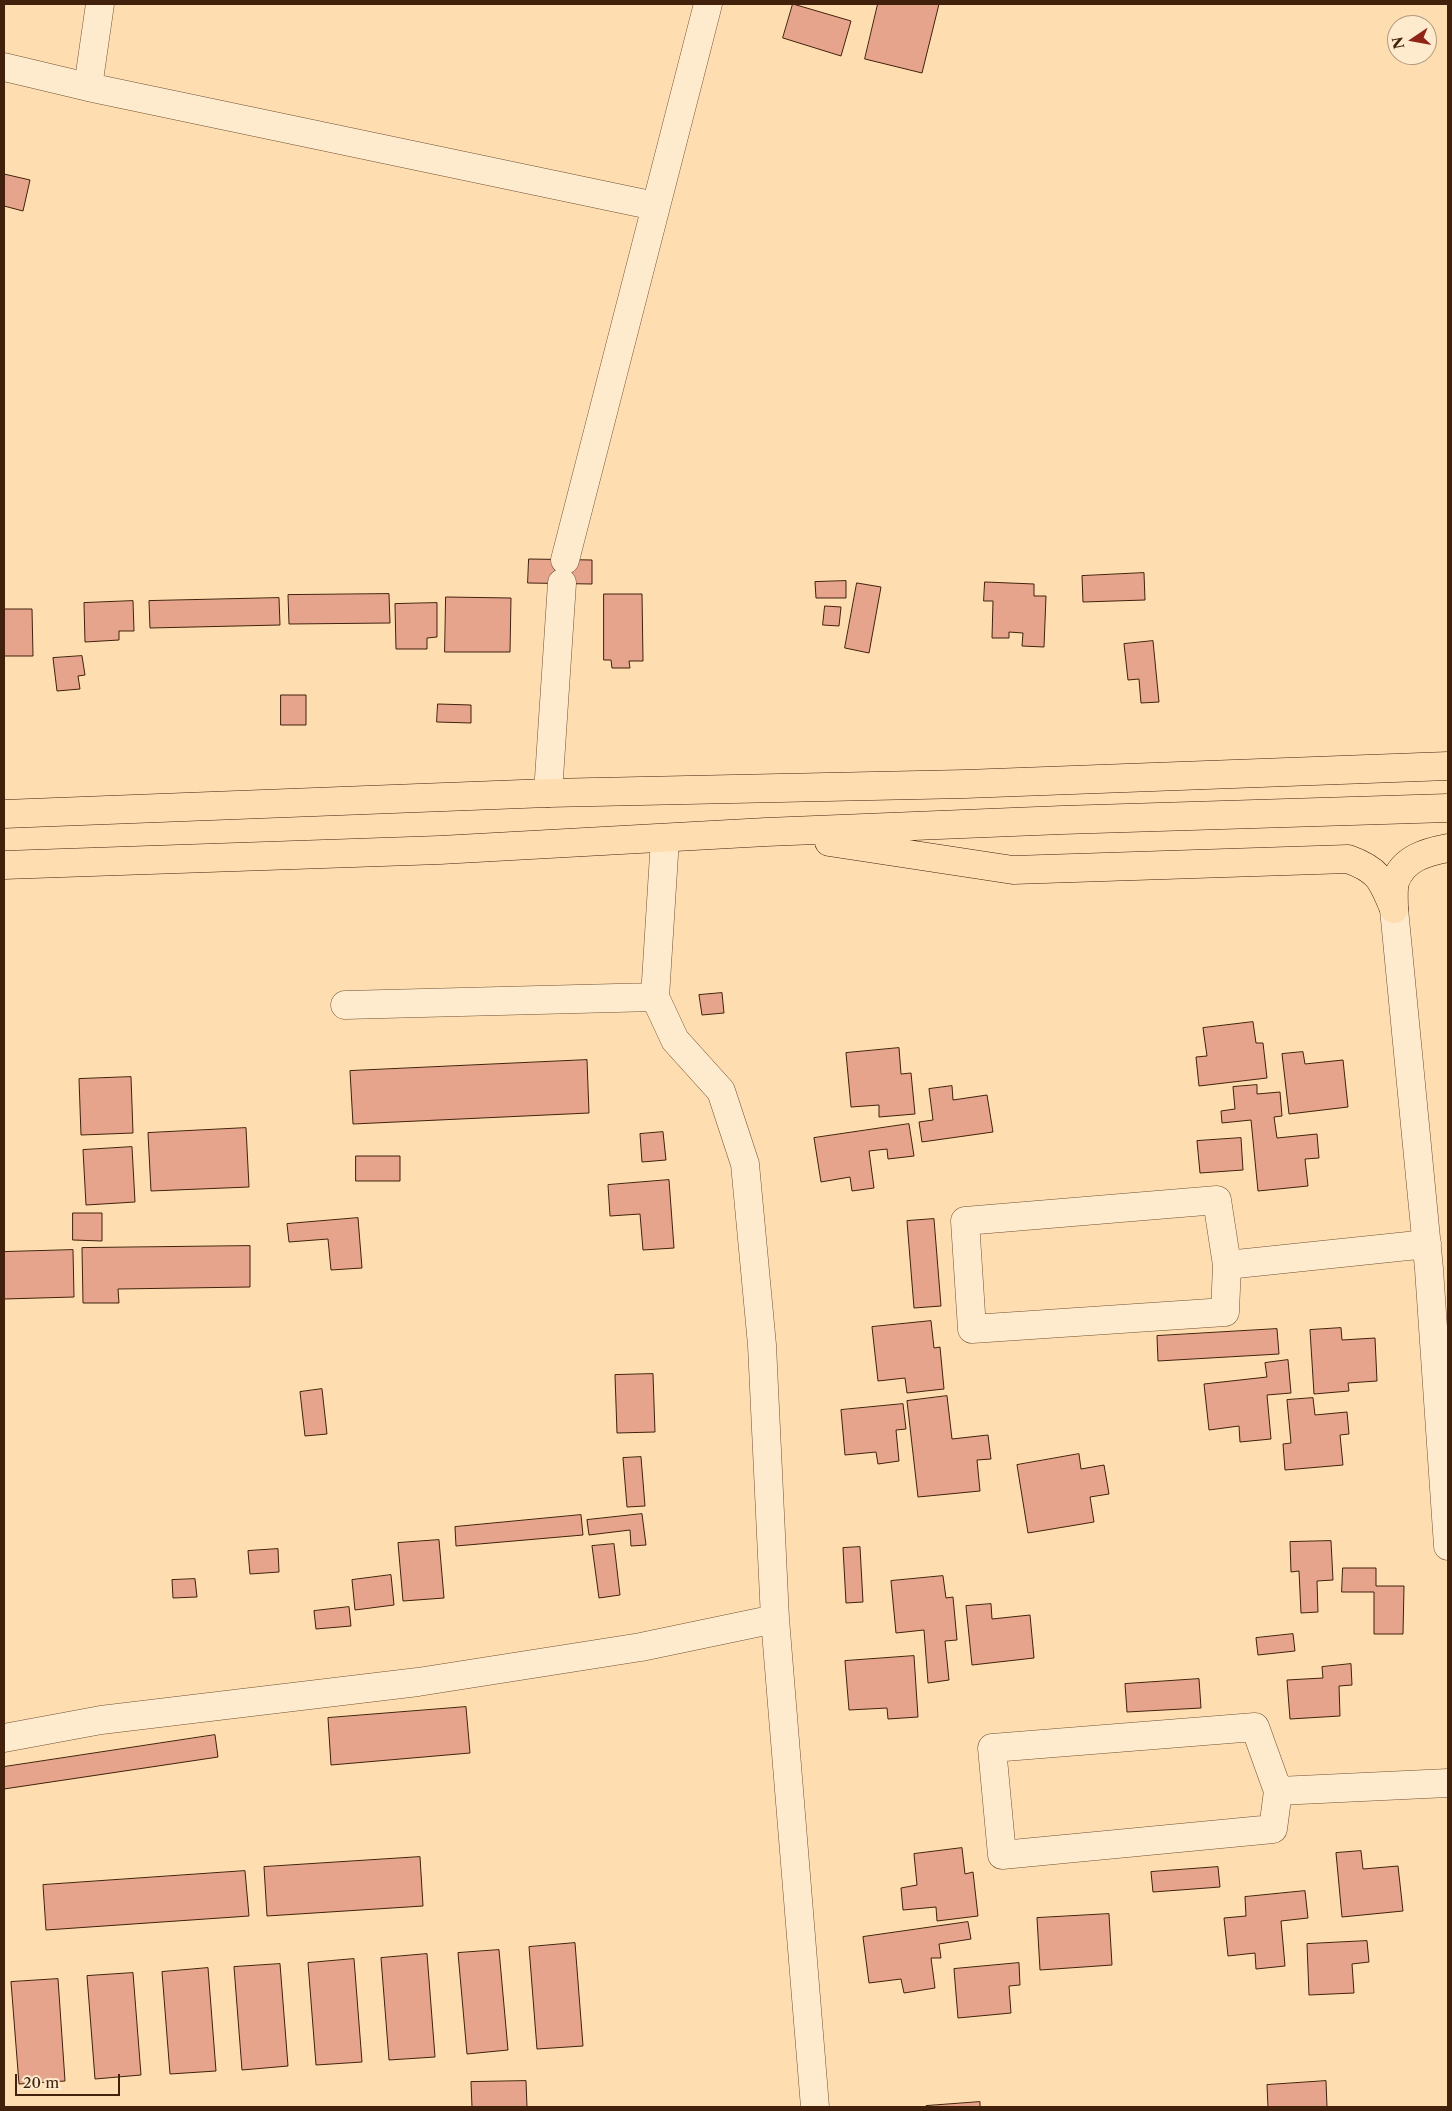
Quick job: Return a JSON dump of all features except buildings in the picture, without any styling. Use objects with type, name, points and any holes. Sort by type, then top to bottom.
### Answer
[{"type":"main road","points":[[4,814],[548,793],[966,784],[1448,766]]},
{"type":"main road","points":[[4,865],[440,850],[766,832],[1448,808]]},
{"type":"main road","points":[[766,832],[1013,870],[1348,859],[1365,865],[1382,880],[1394,909]]},
{"type":"main road","points":[[1394,909],[1395,882],[1406,864],[1426,852],[1448,848]]},
{"type":"street","points":[[88,87],[100,4]]},
{"type":"street","points":[[548,793],[563,571],[708,4]]},
{"type":"street","points":[[4,68],[655,206]]},
{"type":"street","points":[[665,838],[655,997],[674,1040],[721,1090],[745,1164],[762,1344],[775,1619],[815,2107]]},
{"type":"street","points":[[1394,909],[1435,1260],[1448,1546]]},
{"type":"street","points":[[345,1004],[655,997]]},
{"type":"street","points":[[1217,1200],[1227,1265],[1225,1312],[972,1329],[965,1221],[1217,1200]]},
{"type":"street","points":[[1227,1265],[1435,1260]]},
{"type":"street","points":[[4,1738],[101,1720],[418,1682],[641,1647],[775,1619]]},
{"type":"street","points":[[1255,1727],[1278,1791],[1273,1829],[1002,1855],[992,1748],[1255,1727]]},
{"type":"street","points":[[1278,1791],[1448,1783]]}]
